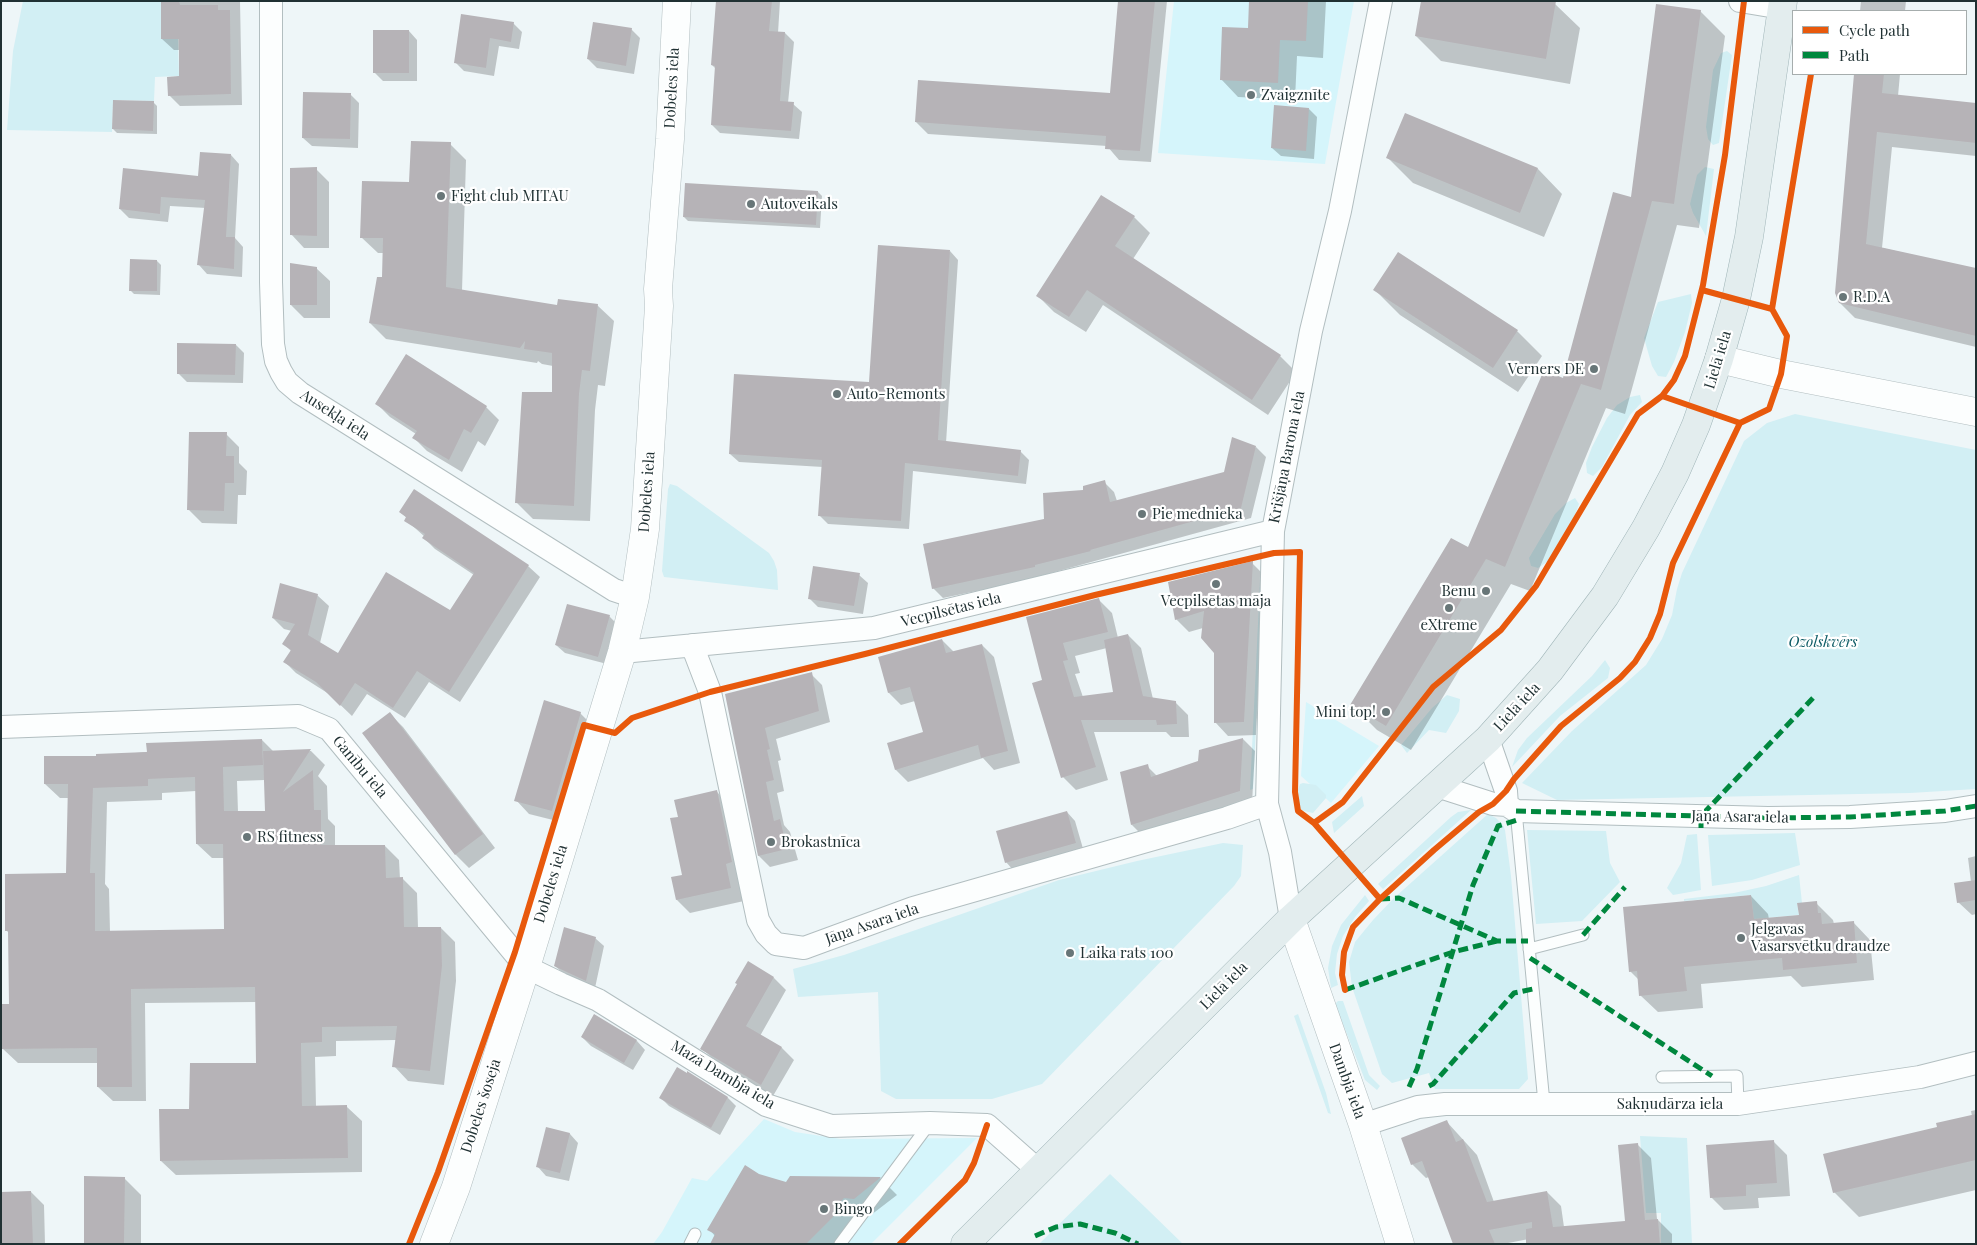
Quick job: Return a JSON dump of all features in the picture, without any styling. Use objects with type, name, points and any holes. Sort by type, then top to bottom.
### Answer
[{"type":"main road","name":"Lielā iela","points":[[965,1244],[1291,919],[1488,739],[1550,670],[1584,627],[1625,564],[1675,472],[1696,425],[1720,359],[1736,299],[1749,237],[1782,5]]},
{"type":"street","name":"Ausekļa iela","points":[[270,1],[273,344],[276,361],[287,382],[300,393],[614,590],[635,597]]},
{"type":"street","name":"Dobeles iela","points":[[526,967],[622,652],[635,597],[645,529],[659,306],[658,288],[670,139],[677,1]]},
{"type":"street","name":"Krišjāņa Barona iela","points":[[1291,919],[1280,852],[1267,804],[1273,531],[1311,331],[1340,211],[1382,1]]},
{"type":"street","points":[[1740,1],[1782,5]]},
{"type":"street","points":[[1720,359],[1781,374],[1976,412]]},
{"type":"street","name":"Vecpilsētas iela","points":[[622,652],[874,628],[1273,531]]},
{"type":"street","name":"Jāņa Asara iela","points":[[692,645],[710,692],[758,920],[766,934],[776,944],[804,948],[913,908],[1227,818],[1267,804]]},
{"type":"street","name":"Ganību iela","points":[[1,727],[298,716],[328,729],[526,967]]},
{"type":"street","points":[[1488,739],[1511,808]]},
{"type":"street","name":"Jāņa Asara iela","points":[[1437,786],[1511,808],[1768,818],[1859,816],[1976,806]]},
{"type":"street","name":"Dambja iela","points":[[1291,919],[1363,1126],[1400,1244]]},
{"type":"street","name":"Mazā Dambja iela","points":[[526,967],[598,1000],[766,1105],[831,1126],[930,1123],[987,1125],[1039,1171]]},
{"type":"street","name":"Dobeles šoseja","points":[[434,1244],[456,1187],[526,967]]},
{"type":"street","name":"Sakņudārza iela","points":[[1363,1126],[1418,1107],[1445,1104],[1738,1104],[1920,1077],[1976,1063]]},
{"type":"lane","points":[[1511,808],[1529,949],[1544,1103]]},
{"type":"lane","points":[[1529,949],[1583,935]]},
{"type":"lane","points":[[1662,1077],[1737,1076],[1738,1104]]},
{"type":"lane","points":[[840,1244],[930,1123]]},
{"type":"shaded area","name":"Zvaigznīte","points":[[1174,1],[1354,1],[1325,164],[1158,153]]},
{"type":"shaded area","points":[[1306,702],[1379,746],[1331,803],[1301,776]]},
{"type":"shaded area","points":[[764,1119],[795,1132],[841,1139],[977,1138],[871,1244],[653,1244],[662,1232],[692,1178],[707,1181]]},
{"type":"green space","points":[[23,1],[161,1],[161,39],[178,39],[179,76],[155,77],[154,101],[113,100],[112,132],[7,130],[13,51]]},
{"type":"green space","points":[[1727,51],[1732,55],[1719,143],[1713,145],[1708,139],[1706,127],[1713,70],[1721,53]]},
{"type":"green space","points":[[1705,167],[1714,169],[1706,236],[1690,204],[1697,175]]},
{"type":"green space","points":[[1691,294],[1692,303],[1685,332],[1674,362],[1666,377],[1658,376],[1652,366],[1644,338],[1658,302]]},
{"type":"green space","points":[[1640,395],[1642,402],[1630,415],[1602,467],[1593,476],[1587,473],[1586,463],[1607,418],[1617,405],[1630,397]]},
{"type":"green space","name":"Ozolskvērs","points":[[1795,414],[1976,450],[1976,789],[1910,793],[1557,800],[1522,783],[1572,731],[1646,665],[1662,639],[1672,615],[1682,573],[1744,441],[1767,423]]},
{"type":"green space","points":[[670,484],[677,486],[769,553],[777,570],[778,590],[664,577],[662,571],[668,489]]},
{"type":"green space","points":[[1575,498],[1579,504],[1575,515],[1547,562],[1538,568],[1531,566],[1529,558],[1555,514],[1566,503]]},
{"type":"green space","points":[[1261,561],[1264,561],[1253,789],[1250,790]]},
{"type":"green space","points":[[1605,660],[1610,668],[1608,678],[1560,716],[1512,767],[1518,750],[1527,738],[1592,676]]},
{"type":"green space","points":[[1447,695],[1460,699],[1459,711],[1446,733],[1429,730],[1407,753],[1401,745],[1432,708]]},
{"type":"green space","points":[[1300,784],[1316,785],[1326,795],[1326,798],[1313,813],[1299,808],[1298,790]]},
{"type":"green space","points":[[1362,796],[1364,806],[1334,833],[1332,822]]},
{"type":"green space","points":[[1471,810],[1383,889],[1378,884],[1451,817],[1458,812]]},
{"type":"green space","points":[[1488,814],[1496,818],[1505,830],[1511,876],[1528,1079],[1519,1089],[1435,1089],[1429,1073],[1392,1083],[1382,1074],[1352,987],[1349,962],[1355,942],[1394,898]]},
{"type":"green space","points":[[1527,830],[1606,831],[1610,863],[1620,882],[1582,921],[1536,924]]},
{"type":"green space","points":[[1795,833],[1800,865],[1752,880],[1712,886],[1708,835]]},
{"type":"green space","points":[[1697,834],[1701,890],[1673,895],[1667,888],[1681,863],[1687,835]]},
{"type":"green space","points":[[1223,843],[1243,845],[1241,876],[1234,886],[1042,1084],[992,1099],[896,1099],[881,1091],[878,992],[798,997],[793,969],[844,955],[1059,880]]},
{"type":"green space","points":[[1799,875],[1802,903],[1797,903],[1799,915],[1754,919],[1751,895],[1684,901],[1684,899],[1734,893],[1766,886]]},
{"type":"green space","points":[[1365,895],[1369,901],[1355,917],[1343,936],[1337,954],[1335,973],[1338,985],[1331,988],[1328,968],[1332,946],[1341,925]]},
{"type":"green space","points":[[1338,1001],[1343,1001],[1369,1075],[1380,1086],[1377,1090],[1365,1080],[1335,1004]]},
{"type":"green space","points":[[1298,1014],[1326,1093],[1331,1114],[1328,1113],[1294,1016]]},
{"type":"green space","points":[[1640,1136],[1687,1138],[1692,1244],[1661,1244],[1661,1213],[1646,1213]]},
{"type":"green space","points":[[1110,1174],[1146,1208],[1183,1244],[1039,1244]]},
{"type":"building","points":[[161,1],[179,1],[180,5],[218,5],[218,10],[230,10],[231,94],[168,96],[167,77],[179,76],[179,39],[161,39]]},
{"type":"building","points":[[716,1],[772,1],[769,31],[785,32],[780,101],[794,102],[791,131],[711,125],[715,66],[711,65]]},
{"type":"building","points":[[1118,1],[1155,1],[1140,151],[1105,149],[1106,136],[915,122],[918,80],[1110,93]]},
{"type":"building","points":[[1249,1],[1308,1],[1306,41],[1280,40],[1278,83],[1220,80],[1222,27],[1248,28]]},
{"type":"building","points":[[1421,1],[1556,1],[1546,59],[1415,36]]},
{"type":"building","points":[[1656,4],[1701,10],[1674,204],[1652,201],[1601,390],[1581,384],[1505,567],[1486,559],[1386,726],[1350,705],[1451,538],[1468,547],[1544,370],[1563,378],[1613,192],[1631,197]]},
{"type":"building","points":[[461,14],[514,22],[511,42],[490,38],[486,68],[454,63]]},
{"type":"building","points":[[593,22],[632,28],[626,66],[587,59]]},
{"type":"building","points":[[373,30],[409,30],[409,73],[373,73]]},
{"type":"building","points":[[1854,75],[1884,75],[1882,93],[1976,103],[1976,143],[1877,132],[1866,244],[1976,268],[1976,336],[1839,303],[1835,293]]},
{"type":"building","points":[[303,92],[351,93],[350,139],[302,138]]},
{"type":"building","points":[[113,100],[154,101],[153,131],[112,129]]},
{"type":"building","points":[[1274,105],[1309,108],[1306,151],[1271,148]]},
{"type":"building","points":[[1405,113],[1538,168],[1520,213],[1386,158]]},
{"type":"building","points":[[411,141],[451,142],[446,287],[557,305],[558,299],[598,304],[590,371],[582,370],[579,394],[574,506],[515,503],[522,392],[552,392],[552,353],[524,349],[525,341],[520,348],[369,323],[377,277],[382,277],[383,238],[360,238],[362,181],[409,182]]},
{"type":"building","points":[[200,152],[231,154],[226,237],[235,237],[234,269],[197,265],[205,200],[161,197],[160,214],[119,209],[123,168],[198,176]]},
{"type":"building","points":[[317,167],[317,236],[290,235],[290,168]]},
{"type":"building","name":"Autoveikals","points":[[685,183],[818,191],[816,225],[683,217]]},
{"type":"building","points":[[1101,195],[1135,216],[1115,246],[1281,355],[1252,400],[1087,290],[1069,317],[1036,296]]},
{"type":"building","name":"Auto-Remonts","points":[[878,245],[950,250],[938,440],[1021,450],[1018,476],[905,463],[901,521],[818,516],[822,460],[729,454],[734,374],[869,382]]},
{"type":"building","points":[[1398,252],[1518,330],[1493,368],[1373,290]]},
{"type":"building","points":[[130,259],[157,260],[157,291],[129,291]]},
{"type":"building","points":[[290,263],[317,267],[317,305],[290,305]]},
{"type":"building","points":[[177,343],[236,344],[235,375],[177,374]]},
{"type":"building","points":[[406,354],[487,406],[471,433],[464,429],[449,460],[412,438],[417,431],[375,404]]},
{"type":"building","points":[[189,432],[227,432],[226,456],[234,456],[234,483],[225,483],[224,511],[187,510]]},
{"type":"building","points":[[1232,437],[1256,446],[1241,508],[1035,565],[1035,567],[932,589],[923,544],[1044,519],[1043,493],[1083,490],[1083,486],[1105,480],[1110,502],[1224,472]]},
{"type":"building","points":[[414,489],[529,565],[449,692],[417,671],[393,708],[355,683],[340,706],[316,682],[283,662],[291,650],[282,644],[295,624],[272,618],[280,583],[318,594],[308,635],[338,653],[386,572],[450,610],[474,573],[422,538],[425,534],[404,521],[406,517],[399,512]]},
{"type":"building","points":[[1253,561],[1244,722],[1214,723],[1214,653],[1201,638],[1204,611],[1175,620],[1168,582]]},
{"type":"building","points":[[813,566],[860,573],[854,606],[808,599]]},
{"type":"building","points":[[1099,598],[1108,632],[1063,643],[1068,660],[1063,661],[1074,697],[1113,692],[1104,640],[1128,634],[1143,696],[1176,701],[1177,724],[1157,725],[1156,720],[1081,720],[1096,767],[1061,778],[1032,683],[1042,680],[1026,617]]},
{"type":"building","points":[[567,604],[610,615],[598,657],[555,645]]},
{"type":"building","points":[[942,639],[946,653],[982,644],[1008,751],[981,758],[978,745],[895,770],[887,743],[923,732],[910,687],[888,693],[878,657]]},
{"type":"building","points":[[812,672],[819,711],[765,728],[770,749],[767,750],[774,780],[766,782],[774,821],[780,819],[787,849],[758,856],[725,694]]},
{"type":"building","points":[[544,700],[581,712],[552,811],[514,801]]},
{"type":"building","points":[[390,712],[483,834],[455,855],[362,733]]},
{"type":"building","points":[[1243,738],[1240,791],[1131,825],[1120,772],[1148,764],[1151,777],[1198,761],[1199,750]]},
{"type":"building","points":[[262,739],[263,765],[223,767],[224,811],[265,811],[263,751],[311,749],[283,792],[313,770],[314,810],[321,810],[321,845],[385,845],[386,878],[403,877],[404,927],[441,927],[442,966],[430,1071],[392,1067],[397,1026],[322,1027],[322,1042],[301,1043],[302,1106],[347,1105],[348,1158],[160,1161],[159,1109],[189,1109],[190,1063],[256,1063],[255,987],[131,989],[132,1087],[97,1087],[97,1048],[2,1049],[2,1004],[9,1004],[8,931],[5,931],[5,874],[66,873],[68,784],[44,784],[44,756],[96,756],[96,754],[147,752],[146,743]],"holes":[[[195,777],[196,844],[223,844],[224,929],[95,931],[95,873],[90,873],[93,788],[148,786],[148,779]]]},
{"type":"building","points":[[717,790],[732,862],[726,864],[731,888],[676,900],[671,877],[682,875],[670,818],[678,817],[674,800]]},
{"type":"building","points":[[1067,811],[1076,843],[1005,863],[996,831]]},
{"type":"building","points":[[1976,880],[1976,900],[1957,903],[1954,883]]},
{"type":"building","name":"Jelgavas Vasarsvētku draudze","points":[[1751,895],[1754,919],[1799,915],[1797,903],[1817,901],[1818,913],[1821,913],[1822,924],[1854,921],[1857,963],[1783,970],[1782,958],[1684,967],[1687,991],[1639,996],[1637,971],[1629,972],[1623,907]]},
{"type":"building","points":[[564,927],[596,937],[586,981],[554,966]]},
{"type":"building","points":[[748,961],[774,977],[746,1026],[782,1047],[761,1085],[700,1049]]},
{"type":"building","points":[[594,1014],[637,1040],[624,1063],[581,1037]]},
{"type":"building","points":[[677,1067],[687,1073],[687,1071],[728,1097],[711,1128],[659,1098]]},
{"type":"building","points":[[1976,1114],[1976,1160],[1833,1193],[1823,1154],[1937,1127],[1936,1123]]},
{"type":"building","points":[[1447,1120],[1456,1142],[1463,1139],[1487,1202],[1547,1191],[1553,1227],[1625,1221],[1618,1145],[1638,1143],[1645,1220],[1658,1219],[1660,1244],[1526,1244],[1526,1229],[1532,1228],[1532,1222],[1489,1230],[1495,1244],[1453,1244],[1422,1161],[1411,1165],[1401,1138]]},
{"type":"building","points":[[546,1127],[570,1133],[560,1173],[536,1167]]},
{"type":"building","points":[[1774,1140],[1777,1183],[1746,1185],[1746,1196],[1710,1198],[1706,1145]]},
{"type":"building","points":[[745,1165],[759,1174],[786,1182],[790,1176],[881,1177],[854,1199],[844,1198],[834,1208],[833,1217],[806,1244],[710,1244],[715,1234],[707,1230]]},
{"type":"building","points":[[84,1176],[125,1177],[124,1244],[84,1244]]},
{"type":"building","points":[[31,1191],[33,1244],[1,1244],[1,1192]]},
{"type":"marked path","points":[[1701,828],[1701,816],[1813,698]]},
{"type":"marked path","points":[[1516,811],[1768,818],[1850,817],[1945,811],[1976,806]]},
{"type":"marked path","points":[[1409,1087],[1417,1069],[1473,885],[1498,826],[1517,820]]},
{"type":"marked path","points":[[1583,935],[1625,887]]},
{"type":"marked path","points":[[1380,899],[1399,898],[1497,941],[1528,941]]},
{"type":"marked path","points":[[1345,990],[1453,952],[1497,941]]},
{"type":"marked path","points":[[1530,958],[1712,1076]]},
{"type":"marked path","points":[[1429,1086],[1433,1084],[1514,993],[1533,989]]},
{"type":"marked path","points":[[1035,1236],[1056,1227],[1080,1224],[1115,1233],[1138,1244]]},
{"type":"cycle path","points":[[1314,823],[1343,802],[1433,687],[1501,630],[1536,586],[1638,414],[1662,396],[1674,380],[1685,356],[1703,285],[1725,155],[1744,1]]},
{"type":"cycle path","points":[[1345,990],[1342,975],[1344,952],[1353,927],[1380,899],[1434,850],[1479,812],[1493,804],[1561,726],[1620,678],[1635,662],[1650,638],[1660,614],[1673,563],[1740,423],[1769,409],[1781,374],[1787,336],[1772,309],[1811,75]]},
{"type":"cycle path","points":[[1702,290],[1772,309]]},
{"type":"cycle path","points":[[1662,396],[1740,423]]},
{"type":"cycle path","points":[[409,1244],[438,1172],[515,952],[584,725],[615,733],[632,718],[710,692],[1095,595],[1274,553],[1300,552],[1295,792],[1298,811],[1314,823],[1380,899]]},
{"type":"cycle path","points":[[900,1244],[965,1180],[974,1163],[987,1125]]},
{"type":"place","name":"Zvaigznīte","points":[[1251,95]]},
{"type":"place","name":"Fight club MITAU","points":[[441,196]]},
{"type":"place","name":"Autoveikals","points":[[751,204]]},
{"type":"place","name":"R.D.A","points":[[1843,297]]},
{"type":"place","name":"Verners DE","points":[[1594,369]]},
{"type":"place","name":"Auto-Remonts","points":[[837,394]]},
{"type":"place","name":"Pie mednieka","points":[[1142,514]]},
{"type":"place","name":"Vecpilsētas māja","points":[[1216,584]]},
{"type":"place","name":"Benu","points":[[1486,591]]},
{"type":"place","name":"eXtreme","points":[[1449,608]]},
{"type":"place","name":"Mini top!","points":[[1386,712]]},
{"type":"place","name":"RS fitness","points":[[247,837]]},
{"type":"place","name":"Brokastnīca","points":[[771,842]]},
{"type":"place","name":"Jelgavas Vasarsvētku draudze","points":[[1741,938]]},
{"type":"place","name":"Laika rats 100","points":[[1070,953]]},
{"type":"place","name":"Bingo","points":[[824,1209]]}]
